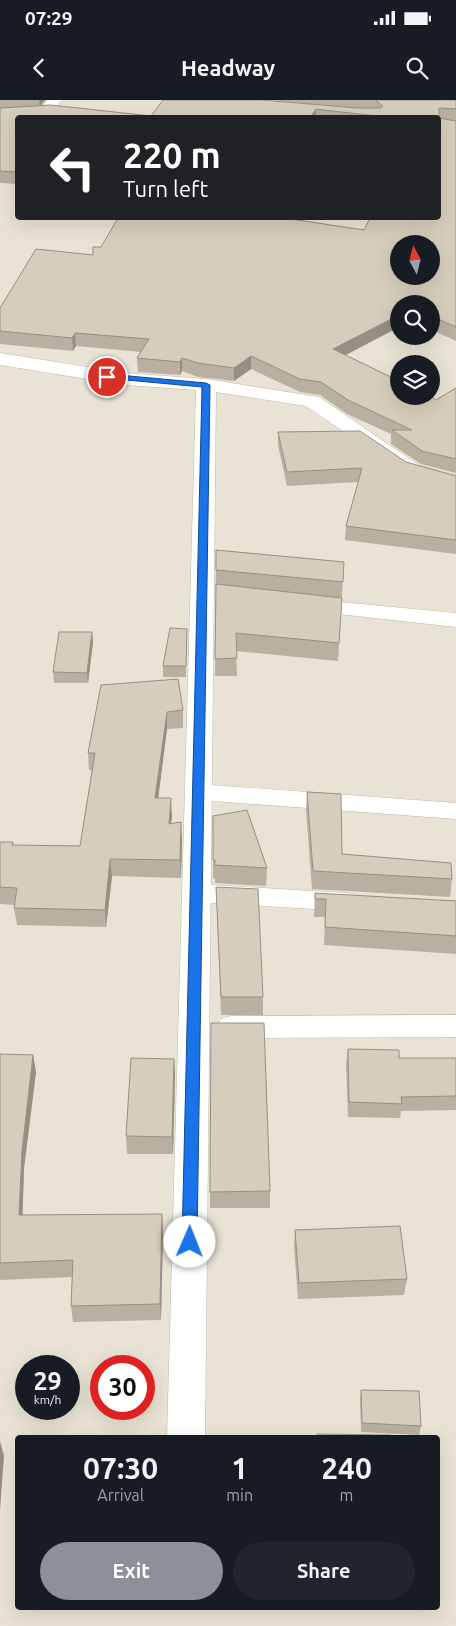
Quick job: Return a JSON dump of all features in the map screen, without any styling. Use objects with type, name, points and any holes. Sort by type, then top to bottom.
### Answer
[{"type":"street","points":[[0,114],[45,114],[54,100]]},
{"type":"street","points":[[0,359],[125,380],[206,385],[312,401],[414,470],[456,482]]},
{"type":"street","points":[[186,1435],[198,792],[212,595],[206,385]]},
{"type":"lane","points":[[290,603],[456,620]]},
{"type":"lane","points":[[198,792],[456,811]]},
{"type":"lane","points":[[196,893],[369,903]]},
{"type":"lane","points":[[194,1028],[456,1026]]},
{"type":"shaded area","points":[[0,100],[456,100],[456,1626],[0,1626]]},
{"type":"building","points":[[163,100],[262,100],[357,108],[381,108],[383,106],[375,100],[456,100],[456,109],[439,108],[439,115],[368,115],[316,109],[312,115],[152,115]]},
{"type":"building","points":[[51,105],[142,115],[15,115],[15,172],[0,171],[0,108]]},
{"type":"building","points":[[441,118],[456,121],[456,327],[440,320],[440,295],[390,295],[390,320],[333,349],[390,377],[390,405],[440,405],[440,398],[456,388],[456,459],[422,451],[392,430],[412,430],[348,400],[321,382],[300,379],[251,356],[234,368],[198,363],[182,358],[180,362],[137,358],[149,339],[75,333],[72,338],[0,331],[0,308],[36,249],[93,255],[93,247],[101,247],[117,220],[297,220],[364,230],[369,220],[441,220]]},
{"type":"building","points":[[360,431],[406,462],[456,476],[456,540],[346,526],[362,468],[287,472],[278,432]]},
{"type":"building","points":[[216,550],[344,562],[343,582],[216,570]]},
{"type":"building","points":[[216,584],[342,598],[339,643],[236,633],[237,658],[215,659]]},
{"type":"building","points":[[170,628],[187,629],[186,666],[163,666]]},
{"type":"building","points":[[59,632],[92,632],[87,673],[53,672]]},
{"type":"building","points":[[178,679],[183,710],[167,712],[155,798],[171,798],[169,824],[181,822],[180,860],[110,859],[105,910],[14,908],[17,888],[0,887],[0,842],[13,842],[12,845],[80,846],[95,753],[88,753],[101,685]]},
{"type":"building","points":[[307,792],[341,794],[342,854],[451,863],[452,879],[313,871]]},
{"type":"building","points":[[247,810],[267,868],[215,865],[215,860],[213,860],[213,816]]},
{"type":"building","points":[[216,887],[258,889],[263,997],[221,997]]},
{"type":"building","points":[[315,893],[456,901],[456,936],[325,927],[326,899],[315,899]]},
{"type":"building","points":[[211,1023],[264,1023],[270,1191],[210,1192]]},
{"type":"building","points":[[348,1049],[399,1050],[399,1058],[456,1058],[456,1096],[401,1097],[402,1104],[349,1102]]},
{"type":"building","points":[[0,1054],[33,1055],[22,1151],[19,1215],[162,1214],[160,1304],[71,1306],[73,1260],[0,1263]]},
{"type":"building","points":[[131,1058],[174,1059],[172,1137],[126,1136]]},
{"type":"building","points":[[400,1226],[407,1279],[299,1283],[295,1230]]},
{"type":"building","points":[[361,1390],[419,1391],[421,1426],[362,1423]]},
{"type":"building","points":[[317,1434],[391,1435],[317,1435]]},
{"type":"route","points":[[107,377],[125,380],[206,385],[190,1242]]}]
